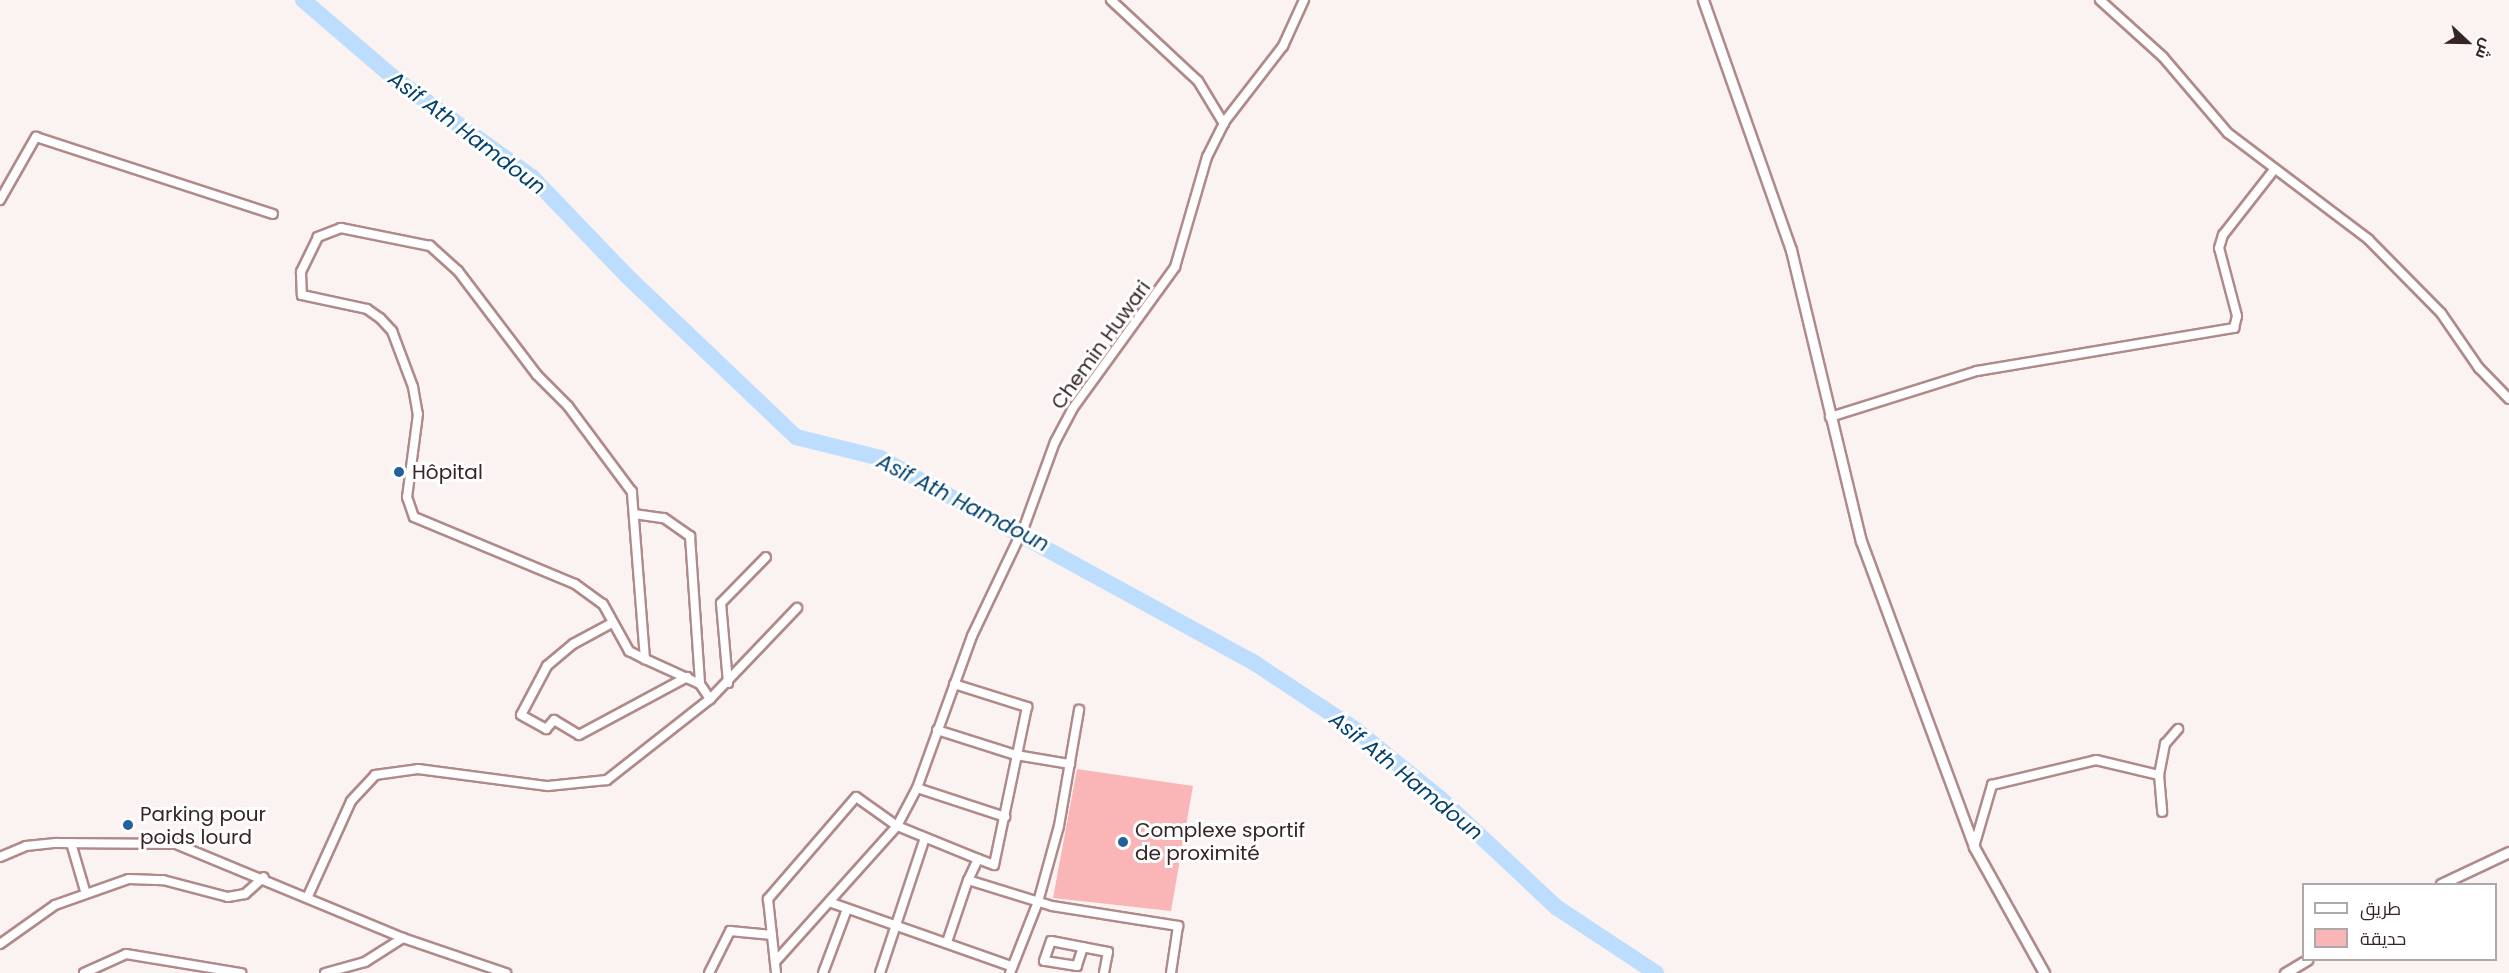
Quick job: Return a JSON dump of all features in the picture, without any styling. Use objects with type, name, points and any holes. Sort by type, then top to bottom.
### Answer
[{"type":"street","points":[[1111,0],[1198,81],[1224,124]]},
{"type":"street","name":"Chemin Huwari","points":[[775,962],[897,826],[917,788],[954,684],[1055,441],[1073,408],[1175,267],[1207,157],[1224,124],[1283,46],[1304,0]]},
{"type":"street","points":[[1703,0],[1779,210],[1861,541],[1974,847],[2043,973]]},
{"type":"street","points":[[2100,0],[2141,34],[2228,133],[2273,171],[2355,227],[2441,313],[2479,368],[2509,399]]},
{"type":"street","points":[[0,200],[36,136],[273,214]]},
{"type":"street","points":[[1830,417],[1977,371],[2234,328],[2237,316],[2219,248],[2273,171]]},
{"type":"street","points":[[645,659],[632,492],[590,435],[445,258],[412,239],[341,228],[318,237],[301,272],[302,295],[367,309],[380,318],[392,331],[413,387],[418,414],[407,497],[414,517],[575,584],[603,604],[629,651],[645,659],[687,677],[700,684],[710,699]]},
{"type":"street","points":[[634,514],[664,518],[690,536],[700,684]]},
{"type":"street","points":[[728,683],[721,603],[766,557]]},
{"type":"street","points":[[308,896],[351,801],[375,775],[418,769],[512,784],[596,783],[621,773],[710,699],[728,683],[797,608]]},
{"type":"street","points":[[612,623],[573,644],[548,666],[521,715],[546,729],[554,720],[579,735],[687,677]]},
{"type":"street","points":[[776,973],[768,899],[856,797],[897,826],[924,841],[994,865],[1027,707],[954,684]]},
{"type":"street","points":[[830,902],[947,942],[1011,970],[1038,902],[1070,764],[1078,710]]},
{"type":"street","points":[[2162,812],[2159,775],[2165,744],[2178,729]]},
{"type":"street","points":[[937,730],[1016,755],[1070,764]]},
{"type":"street","points":[[1974,847],[1992,785],[1999,782],[2096,760],[2159,775]]},
{"type":"street","points":[[917,788],[1005,817]]},
{"type":"street","points":[[880,973],[924,841]]},
{"type":"street","points":[[0,857],[26,846],[71,843],[176,844],[264,877],[403,938],[506,973]]},
{"type":"street","points":[[71,843],[85,891]]},
{"type":"street","points":[[2445,883],[2509,852]]},
{"type":"street","points":[[947,942],[968,880],[978,859]]},
{"type":"street","points":[[0,944],[85,891],[148,879],[228,897],[245,894],[264,877]]},
{"type":"street","points":[[968,880],[1038,902],[1178,926],[1171,973]]},
{"type":"street","points":[[824,973],[847,909]]},
{"type":"street","points":[[709,973],[730,932],[772,935]]},
{"type":"street","points":[[325,973],[365,962],[403,938]]},
{"type":"street","points":[[1083,947],[1077,966],[1044,961],[1051,941],[1083,947],[1108,952],[1104,973]]},
{"type":"street","points":[[84,973],[126,954],[241,973]]},
{"type":"street","points":[[2285,973],[2305,961]]},
{"type":"green space","name":"Complexe sportif de proximité","points":[[1077,769],[1193,786],[1171,911],[1053,898]]},
{"type":"waterway","name":"Asif Ath Hamdoun","points":[[303,0],[394,78],[532,177],[628,277],[796,437],[880,458],[1253,662],[1356,730],[1441,799],[1556,907],[1656,973]]},
{"type":"place","name":"Hôpital","points":[[399,472]]},
{"type":"place","name":"Parking pour poids lourd","points":[[128,825]]},
{"type":"place","name":"Complexe sportif de proximité","points":[[1123,842]]}]
